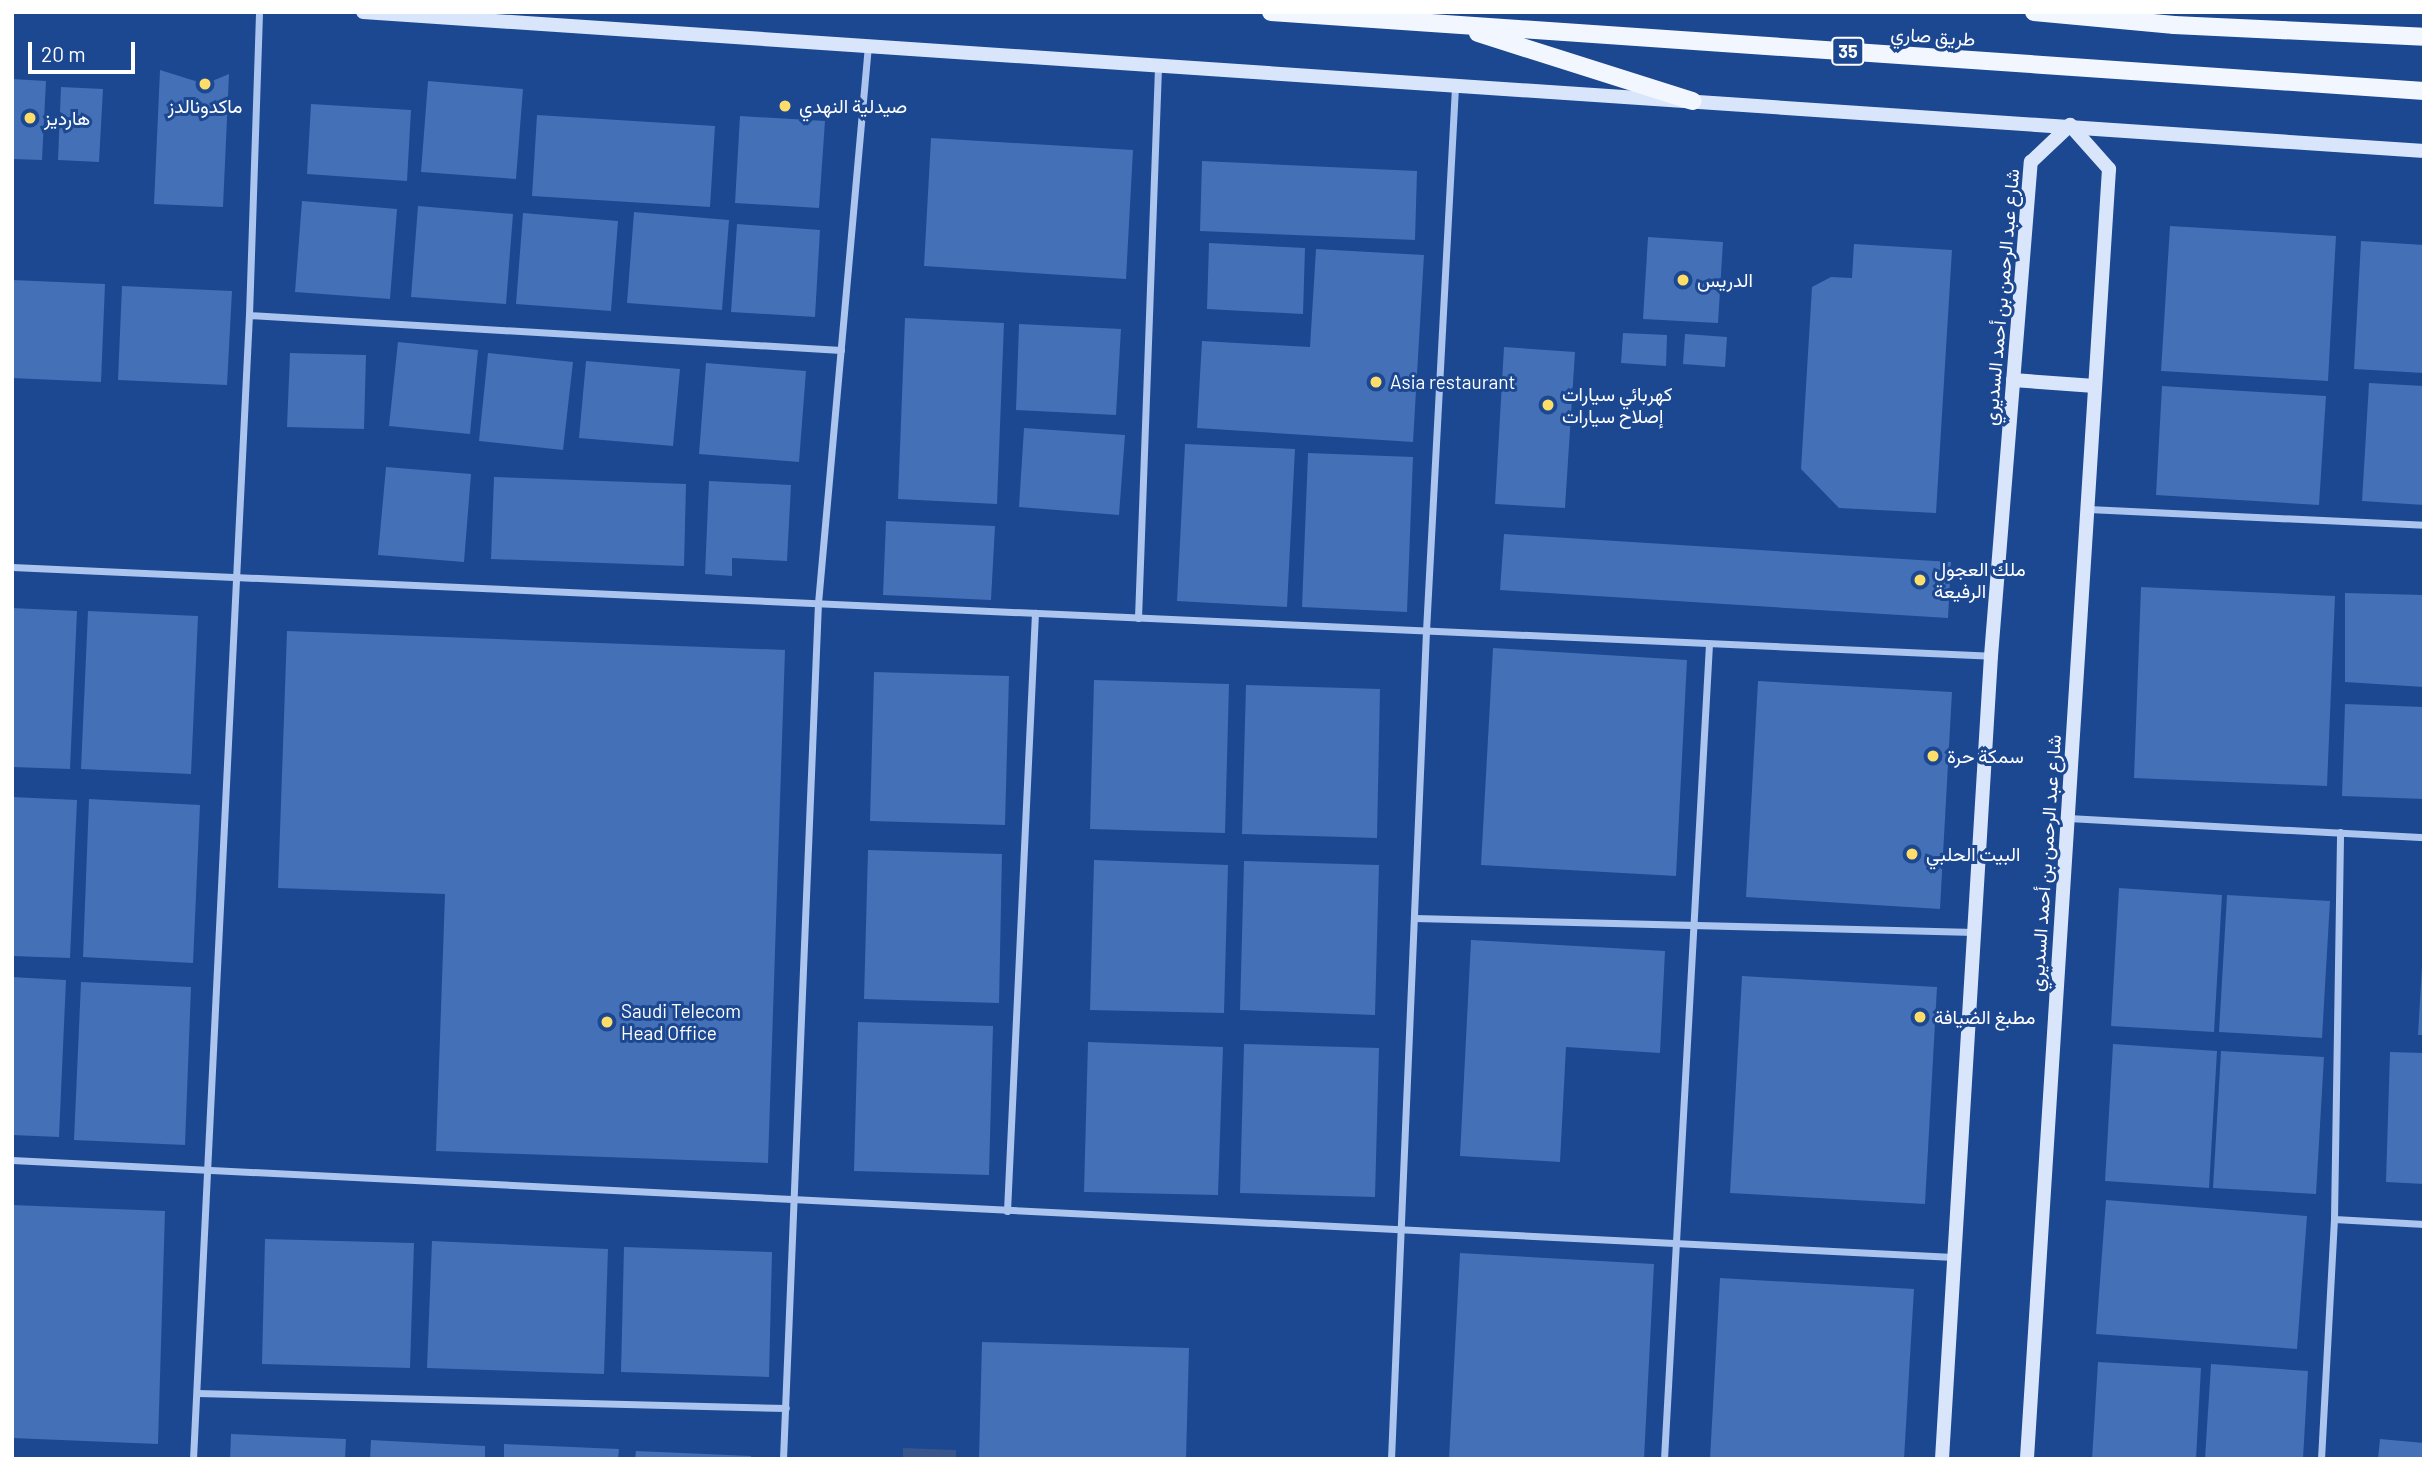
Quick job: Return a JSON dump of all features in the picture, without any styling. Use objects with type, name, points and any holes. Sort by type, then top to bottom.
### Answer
[{"type":"main road","name":"طريق صاري","points":[[1271,12],[2424,91]]},
{"type":"main road","points":[[2034,12],[2174,25],[2424,37]]},
{"type":"main road","points":[[1451,24],[1693,101]]},
{"type":"street","points":[[194,1459],[249,315],[260,12]]},
{"type":"street","points":[[363,12],[2070,125],[2424,151]]},
{"type":"street","points":[[783,1459],[818,603],[868,45]]},
{"type":"street","points":[[1138,618],[1158,65]]},
{"type":"street","points":[[1391,1459],[1426,631],[1455,86]]},
{"type":"street","name":"شارع عبد الرحمن بن أحمد السديري","points":[[1942,1459],[1991,656],[2031,162],[2070,125],[2109,169],[2027,1459]]},
{"type":"street","points":[[249,315],[841,351]]},
{"type":"street","points":[[2013,380],[2095,386]]},
{"type":"street","points":[[2087,509],[2424,526]]},
{"type":"street","points":[[12,567],[1991,656]]},
{"type":"street","points":[[1007,1211],[1035,613]]},
{"type":"street","points":[[1664,1459],[1710,644]]},
{"type":"street","points":[[2067,818],[2424,837]]},
{"type":"street","points":[[2321,1459],[2334,1219],[2340,832]]},
{"type":"street","points":[[1414,918],[1974,932]]},
{"type":"street","points":[[12,1160],[1955,1257]]},
{"type":"street","points":[[2334,1219],[2424,1224]]},
{"type":"street","points":[[197,1393],[786,1408]]},
{"type":"water","points":[[903,1448],[956,1450],[956,1459],[903,1459]]},
{"type":"building","points":[[160,70],[205,84],[229,74],[223,207],[154,204]]},
{"type":"building","points":[[12,79],[46,81],[42,160],[12,159]]},
{"type":"building","points":[[428,81],[523,89],[516,179],[421,172]]},
{"type":"building","points":[[61,87],[103,89],[99,162],[58,160]]},
{"type":"building","points":[[311,104],[411,110],[407,181],[307,174]]},
{"type":"building","points":[[537,115],[715,126],[710,207],[532,196]]},
{"type":"building","points":[[740,116],[825,121],[819,208],[735,203]]},
{"type":"building","points":[[931,138],[1133,150],[1126,279],[924,266]]},
{"type":"building","points":[[1202,161],[1417,171],[1415,240],[1200,231]]},
{"type":"building","points":[[302,201],[397,209],[390,299],[295,292]]},
{"type":"building","points":[[418,206],[513,214],[506,304],[411,297]]},
{"type":"building","points":[[634,212],[729,220],[722,310],[627,303]]},
{"type":"building","points":[[523,213],[618,221],[611,311],[516,304]]},
{"type":"building","points":[[737,224],[820,230],[815,317],[731,312]]},
{"type":"building","points":[[2170,226],[2336,236],[2328,381],[2161,371]]},
{"type":"building","name":"الدريس","points":[[1648,237],[1723,242],[1718,323],[1643,319]]},
{"type":"building","points":[[2361,241],[2424,245],[2424,373],[2354,369]]},
{"type":"building","points":[[1209,243],[1305,248],[1303,314],[1207,309]]},
{"type":"building","points":[[1854,244],[1952,250],[1936,513],[1839,508],[1801,469],[1812,287],[1831,277],[1852,278]]},
{"type":"building","points":[[1316,249],[1424,255],[1413,442],[1197,428],[1202,341],[1310,347]]},
{"type":"building","points":[[12,280],[105,284],[101,382],[12,378]]},
{"type":"building","points":[[122,286],[232,291],[227,385],[118,380]]},
{"type":"building","points":[[905,318],[1004,323],[997,504],[898,499]]},
{"type":"building","points":[[1019,324],[1121,329],[1116,415],[1016,410]]},
{"type":"building","points":[[1623,333],[1667,335],[1666,366],[1621,363]]},
{"type":"building","points":[[1685,334],[1727,337],[1725,367],[1683,364]]},
{"type":"building","points":[[398,342],[478,350],[470,434],[389,426]]},
{"type":"building","points":[[1504,347],[1575,352],[1565,508],[1495,504]]},
{"type":"building","points":[[290,353],[366,355],[364,429],[287,427]]},
{"type":"building","points":[[488,353],[573,362],[563,450],[479,441]]},
{"type":"building","points":[[586,361],[680,369],[673,446],[579,438]]},
{"type":"building","points":[[706,363],[806,371],[799,462],[699,454]]},
{"type":"building","points":[[2369,383],[2424,386],[2424,505],[2362,501]]},
{"type":"building","points":[[2162,386],[2326,396],[2319,505],[2156,495]]},
{"type":"building","points":[[1024,428],[1125,435],[1119,515],[1019,507]]},
{"type":"building","points":[[1185,444],[1295,449],[1287,607],[1177,601]]},
{"type":"building","points":[[1308,453],[1413,457],[1407,612],[1302,607]]},
{"type":"building","points":[[386,467],[471,474],[464,562],[378,555]]},
{"type":"building","points":[[494,477],[686,484],[684,566],[491,559]]},
{"type":"building","points":[[709,481],[791,485],[787,561],[732,558],[732,576],[705,574]]},
{"type":"building","points":[[886,521],[995,526],[991,600],[883,595]]},
{"type":"building","points":[[1504,534],[1951,562],[1948,618],[1500,590]]},
{"type":"building","points":[[2141,587],[2335,596],[2327,786],[2134,778]]},
{"type":"building","points":[[2345,593],[2424,595],[2424,687],[2345,682]]},
{"type":"building","points":[[12,608],[77,611],[70,769],[12,767]]},
{"type":"building","points":[[88,611],[198,616],[191,774],[81,769]]},
{"type":"building","name":"Saudi Telecom Head Office","points":[[287,631],[785,650],[768,1163],[436,1151],[445,894],[278,888]]},
{"type":"building","points":[[1493,648],[1687,660],[1676,876],[1481,865]]},
{"type":"building","points":[[874,672],[1009,676],[1005,825],[870,821]]},
{"type":"building","points":[[1094,680],[1229,684],[1225,833],[1090,829]]},
{"type":"building","points":[[1758,681],[1952,692],[1940,909],[1746,897]]},
{"type":"building","points":[[1246,685],[1380,689],[1377,838],[1242,834]]},
{"type":"building","points":[[2345,704],[2424,707],[2424,799],[2342,796]]},
{"type":"building","points":[[12,797],[77,800],[70,958],[12,956]]},
{"type":"building","points":[[89,799],[200,805],[193,963],[83,957]]},
{"type":"building","points":[[868,850],[1002,854],[999,1003],[864,999]]},
{"type":"building","points":[[1094,860],[1228,865],[1224,1013],[1090,1010]]},
{"type":"building","points":[[1244,861],[1379,865],[1375,1015],[1240,1010]]},
{"type":"building","points":[[2119,888],[2222,895],[2214,1032],[2111,1026]]},
{"type":"building","points":[[2227,895],[2330,901],[2322,1038],[2219,1032]]},
{"type":"building","points":[[1471,940],[1665,951],[1660,1053],[1566,1047],[1560,1162],[1460,1156]]},
{"type":"building","points":[[2422,966],[2424,1035],[2418,1035]]},
{"type":"building","points":[[1742,976],[1937,987],[1925,1204],[1730,1193]]},
{"type":"building","points":[[12,977],[66,980],[59,1137],[12,1135]]},
{"type":"building","points":[[81,982],[191,987],[185,1145],[74,1140]]},
{"type":"building","points":[[858,1022],[993,1026],[989,1175],[854,1171]]},
{"type":"building","points":[[1088,1042],[1223,1047],[1218,1195],[1084,1192]]},
{"type":"building","points":[[1244,1044],[1379,1048],[1375,1197],[1240,1193]]},
{"type":"building","points":[[2113,1044],[2217,1051],[2209,1188],[2105,1181]]},
{"type":"building","points":[[2221,1051],[2324,1057],[2316,1194],[2213,1188]]},
{"type":"building","points":[[2390,1052],[2424,1053],[2424,1184],[2386,1182]]},
{"type":"building","points":[[2106,1200],[2307,1216],[2297,1349],[2096,1334]]},
{"type":"building","points":[[12,1205],[165,1211],[158,1444],[12,1438]]},
{"type":"building","points":[[265,1239],[414,1243],[410,1368],[262,1364]]},
{"type":"building","points":[[432,1241],[608,1249],[604,1374],[427,1368]]},
{"type":"building","points":[[624,1247],[772,1252],[769,1377],[621,1372]]},
{"type":"building","points":[[1460,1253],[1654,1264],[1644,1459],[1449,1459]]},
{"type":"building","points":[[1720,1278],[1914,1289],[1904,1459],[1710,1459]]},
{"type":"building","points":[[982,1342],[1189,1348],[1186,1459],[979,1459]]},
{"type":"building","points":[[2098,1362],[2201,1368],[2196,1459],[2092,1459]]},
{"type":"building","points":[[2211,1364],[2308,1371],[2303,1459],[2205,1459]]},
{"type":"building","points":[[231,1434],[346,1439],[345,1459],[230,1459]]},
{"type":"building","points":[[2380,1439],[2424,1443],[2424,1459],[2378,1459]]},
{"type":"building","points":[[371,1440],[485,1446],[485,1459],[370,1459]]},
{"type":"building","points":[[504,1444],[619,1449],[618,1459],[504,1459]]},
{"type":"building","points":[[636,1451],[751,1456],[751,1459],[635,1459]]},
{"type":"place","name":"ماكدونالدز","points":[[205,84]]},
{"type":"place","name":"صيدلية النهدي","points":[[785,106]]},
{"type":"place","name":"هارديز","points":[[30,118]]},
{"type":"place","name":"الدريس","points":[[1683,280]]},
{"type":"place","name":"Asia restaurant","points":[[1376,382]]},
{"type":"place","name":"كهربائي سيارات إصلاح سيارات","points":[[1548,405]]},
{"type":"place","name":"ملك العجول الرفيعة","points":[[1920,580]]},
{"type":"place","name":"سمكة حرة","points":[[1933,756]]},
{"type":"place","name":"البيت الحلبي","points":[[1912,854]]},
{"type":"place","name":"مطبغ الضيافة","points":[[1920,1017]]},
{"type":"place","name":"Saudi Telecom Head Office","points":[[607,1022]]}]
